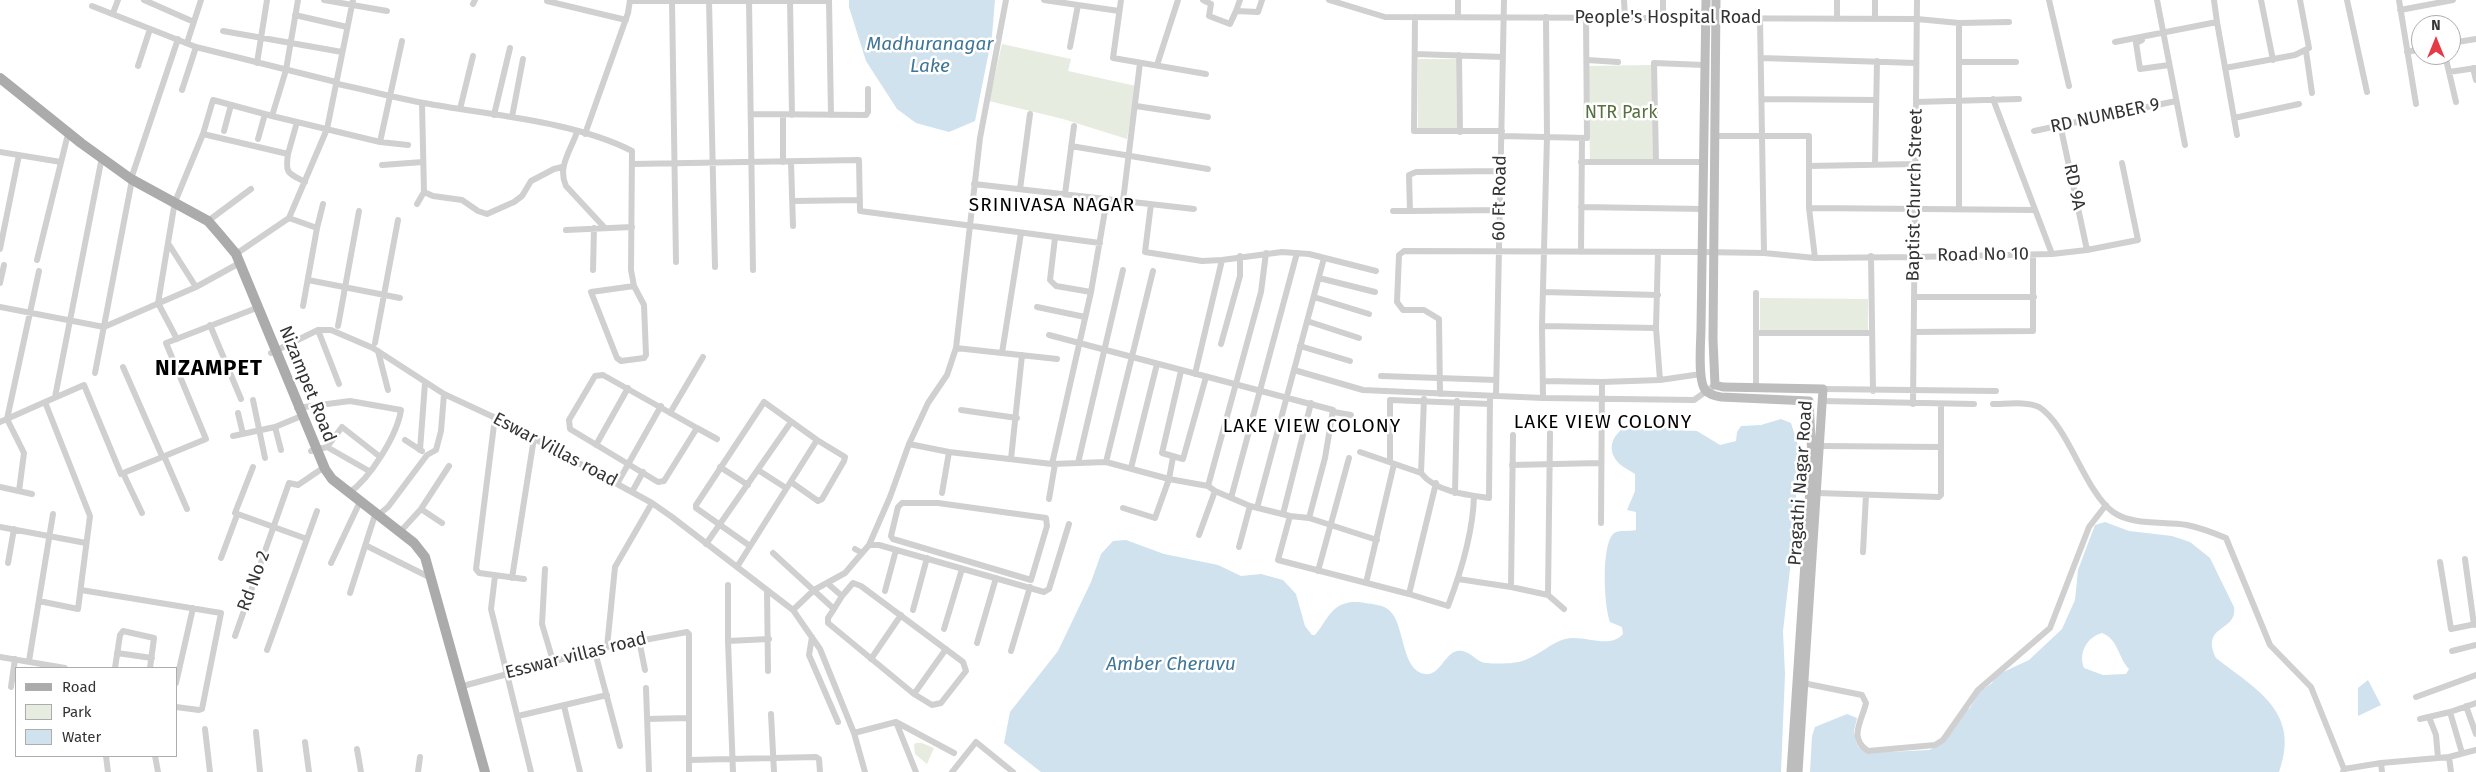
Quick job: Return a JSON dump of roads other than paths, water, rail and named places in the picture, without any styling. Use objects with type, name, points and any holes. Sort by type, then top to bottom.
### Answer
[{"type":"main road","points":[[1706,0],[1701,374],[1707,392]]},
{"type":"main road","points":[[1715,385],[1713,368],[1716,0]]},
{"type":"main road","name":"Nizampet Road","points":[[0,78],[67,138],[101,162],[131,182],[208,222],[236,254],[320,470],[333,486],[358,506],[414,543],[424,558],[463,686],[485,772]]},
{"type":"main road","name":"Nizampet Road","points":[[0,84],[19,96],[131,182]]},
{"type":"main road","name":"Nizampet Road","points":[[175,205],[204,225],[236,265],[274,352]]},
{"type":"main road","name":"Pragathi Nagar Road","points":[[1715,385],[1722,387],[1823,389],[1798,772]]},
{"type":"main road","points":[[1810,389],[1809,401],[1822,401]]},
{"type":"main road","name":"Pragathi Nagar Road","points":[[1707,392],[1721,397],[1809,401],[1812,458],[1791,772]]},
{"type":"main road","name":"Nizampet Road","points":[[313,450],[332,480],[424,558],[427,576],[480,772]]},
{"type":"street","points":[[113,13],[118,0]]},
{"type":"street","points":[[144,0],[158,3],[194,22]]},
{"type":"street","points":[[187,43],[201,0]]},
{"type":"street","points":[[257,63],[267,0]]},
{"type":"street","points":[[258,139],[286,70],[298,0]]},
{"type":"street","points":[[324,0],[352,2],[387,11]]},
{"type":"street","points":[[790,0],[792,115]]},
{"type":"street","points":[[585,134],[626,20],[630,1],[829,0],[831,115]]},
{"type":"street","points":[[793,610],[814,590],[845,573],[869,545],[882,517],[909,444],[928,403],[947,376],[956,348],[968,227],[986,99],[1006,0]]},
{"type":"street","points":[[1044,0],[1119,11]]},
{"type":"street","points":[[1121,0],[1113,58],[1206,74]]},
{"type":"street","points":[[1157,65],[1178,0]]},
{"type":"street","points":[[1203,0],[1212,2],[1209,16],[1230,24],[1240,0]]},
{"type":"street","points":[[1236,11],[1258,12],[1262,0]]},
{"type":"street","name":"People's Hospital Road","points":[[1330,0],[1385,16],[1415,17],[1917,19],[1959,23],[2009,22]]},
{"type":"street","points":[[1458,0],[1458,17]]},
{"type":"street","name":"60 Ft Road","points":[[1474,496],[1488,498],[1492,399],[1496,380],[1504,0]]},
{"type":"street","points":[[1624,0],[1624,18]]},
{"type":"street","points":[[1663,0],[1663,18]]},
{"type":"street","points":[[1837,0],[1837,19]]},
{"type":"street","points":[[1875,0],[1875,19]]},
{"type":"street","name":"Baptist Church Street","points":[[1913,404],[1917,0]]},
{"type":"street","points":[[2049,0],[2068,86]]},
{"type":"street","points":[[2157,0],[2185,145]]},
{"type":"street","points":[[2214,0],[2237,134]]},
{"type":"street","points":[[2262,0],[2273,60]]},
{"type":"street","points":[[2300,0],[2310,44],[2306,51],[2312,92]]},
{"type":"street","points":[[2347,0],[2366,92]]},
{"type":"street","points":[[2399,0],[2416,104]]},
{"type":"street","points":[[2400,10],[2453,0]]},
{"type":"street","points":[[547,1],[626,20]]},
{"type":"street","points":[[672,1],[676,163],[676,262]]},
{"type":"street","points":[[709,1],[715,267]]},
{"type":"street","points":[[749,1],[753,270]]},
{"type":"street","points":[[236,254],[290,218],[328,129],[352,2]]},
{"type":"street","points":[[1070,47],[1078,5]]},
{"type":"street","points":[[92,6],[196,47],[422,103],[494,114],[577,132],[632,151],[631,270],[634,286],[643,301],[646,355],[644,358],[621,361],[618,360],[591,292],[634,286]]},
{"type":"street","points":[[295,15],[347,27]]},
{"type":"street","points":[[1415,17],[1414,131],[1587,138],[1586,17]]},
{"type":"street","points":[[1543,398],[1542,326],[1547,137],[1546,17]]},
{"type":"street","points":[[1760,18],[1764,253]]},
{"type":"street","points":[[2169,65],[2140,69],[2137,41],[2217,22]]},
{"type":"street","points":[[1959,23],[1959,209]]},
{"type":"street","points":[[138,66],[150,29]]},
{"type":"street","points":[[223,31],[262,36],[342,52]]},
{"type":"street","points":[[2115,42],[2163,34]]},
{"type":"street","points":[[2461,41],[2476,38]]},
{"type":"street","points":[[95,373],[131,182],[178,39]]},
{"type":"street","points":[[380,142],[402,41]]},
{"type":"street","points":[[182,90],[196,47]]},
{"type":"street","points":[[494,114],[510,48]]},
{"type":"street","points":[[2226,68],[2273,60],[2306,51]]},
{"type":"street","points":[[2407,52],[2411,51]]},
{"type":"street","points":[[1414,54],[1503,57]]},
{"type":"street","points":[[1459,55],[1460,132]]},
{"type":"street","points":[[460,109],[473,56]]},
{"type":"street","points":[[1761,58],[1916,62]]},
{"type":"street","points":[[512,118],[522,59]]},
{"type":"street","points":[[1586,60],[1618,62]]},
{"type":"street","points":[[1875,164],[1877,61]]},
{"type":"street","points":[[1959,62],[2016,62]]},
{"type":"street","points":[[1656,162],[1654,63],[1704,65]]},
{"type":"street","points":[[1123,201],[1140,64]]},
{"type":"street","points":[[2447,65],[2456,102]]},
{"type":"street","points":[[2449,72],[2475,68],[2476,80]]},
{"type":"street","points":[[751,114],[866,115],[868,112],[868,89]]},
{"type":"street","points":[[1916,102],[2019,98]]},
{"type":"street","points":[[177,339],[158,303],[175,205],[203,134],[213,100],[380,142],[408,145]]},
{"type":"street","points":[[1762,100],[1876,100]]},
{"type":"street","points":[[1992,100],[2052,254]]},
{"type":"street","name":"RD NUMBER 9","points":[[2034,131],[2176,101]]},
{"type":"street","points":[[417,204],[424,192],[422,103]]},
{"type":"street","points":[[2234,118],[2299,104]]},
{"type":"street","points":[[224,131],[231,105]]},
{"type":"street","points":[[1136,106],[1208,117]]},
{"type":"street","points":[[1020,189],[1030,114]]},
{"type":"street","points":[[783,115],[783,162]]},
{"type":"street","points":[[297,122],[286,168],[288,172],[305,182]]},
{"type":"street","name":"RD 9A","points":[[2060,124],[2087,250]]},
{"type":"street","points":[[1065,194],[1074,126]]},
{"type":"street","points":[[577,132],[562,167],[562,178],[566,186],[604,227]]},
{"type":"street","points":[[203,134],[288,154]]},
{"type":"street","points":[[1716,136],[1809,136],[1809,208],[1815,258]]},
{"type":"street","points":[[37,260],[67,138]]},
{"type":"street","points":[[1580,252],[1582,138]]},
{"type":"street","points":[[1072,146],[1208,169]]},
{"type":"street","points":[[0,152],[61,162]]},
{"type":"street","points":[[0,249],[19,155]]},
{"type":"street","points":[[632,164],[858,160],[860,211],[968,227],[1100,243]]},
{"type":"street","points":[[55,397],[101,162]]},
{"type":"street","points":[[382,165],[423,162]]},
{"type":"street","points":[[791,162],[793,226]]},
{"type":"street","points":[[1582,162],[1704,162]]},
{"type":"street","name":"Road No 10","points":[[1440,377],[1441,322],[1424,310],[1403,310],[1397,302],[1399,255],[1404,251],[1714,252],[1764,253],[1815,258],[2034,255],[2087,250],[2138,240],[2122,163]]},
{"type":"street","points":[[1809,166],[1915,164]]},
{"type":"street","points":[[424,192],[433,196],[462,200],[478,211],[487,214],[514,202],[522,196],[531,181],[562,167]]},
{"type":"street","points":[[1410,211],[1411,172],[1500,171]]},
{"type":"street","points":[[974,184],[1194,209]]},
{"type":"street","points":[[208,222],[251,189]]},
{"type":"street","points":[[1049,499],[1053,464],[1091,292],[1106,199]]},
{"type":"street","points":[[793,201],[860,200]]},
{"type":"street","points":[[303,306],[323,204]]},
{"type":"street","points":[[1150,204],[1145,252],[1202,261],[1266,253],[1297,253],[1376,271]]},
{"type":"street","points":[[1581,207],[1702,209]]},
{"type":"street","points":[[1809,208],[2034,210]]},
{"type":"street","points":[[1393,211],[1500,210]]},
{"type":"street","points":[[338,326],[359,211]]},
{"type":"street","points":[[290,218],[317,228]]},
{"type":"street","points":[[374,343],[398,220]]},
{"type":"street","points":[[566,230],[632,227]]},
{"type":"street","points":[[593,270],[594,228]]},
{"type":"street","points":[[1002,353],[1021,233]]},
{"type":"street","points":[[1055,238],[1050,277],[1052,283],[1056,286],[1091,292]]},
{"type":"street","points":[[168,243],[196,287]]},
{"type":"street","points":[[1658,252],[1656,328],[1660,380]]},
{"type":"street","points":[[1208,486],[1234,384],[1261,292],[1266,253]]},
{"type":"street","points":[[1231,498],[1297,253]]},
{"type":"street","points":[[1914,332],[2032,332],[2034,255]]},
{"type":"street","points":[[1221,344],[1240,276],[1240,256]]},
{"type":"street","points":[[1871,256],[1872,391]]},
{"type":"street","points":[[1238,547],[1267,472],[1324,258]]},
{"type":"street","points":[[1195,374],[1222,260]]},
{"type":"street","points":[[0,283],[4,265]]},
{"type":"street","points":[[0,307],[104,327],[196,287],[236,265]]},
{"type":"street","points":[[1078,463],[1106,350],[1123,270]]},
{"type":"street","points":[[19,491],[24,453],[7,419],[39,271]]},
{"type":"street","points":[[1106,462],[1153,271]]},
{"type":"street","points":[[1319,278],[1375,292]]},
{"type":"street","points":[[308,280],[346,289],[400,298]]},
{"type":"street","points":[[1543,292],[1658,295]]},
{"type":"street","points":[[1756,293],[1756,387]]},
{"type":"street","points":[[1314,297],[1368,314]]},
{"type":"street","points":[[1914,297],[2034,298]]},
{"type":"street","points":[[1037,307],[1085,317]]},
{"type":"street","points":[[123,473],[206,438],[166,343],[254,309]]},
{"type":"street","points":[[1307,321],[1359,338]]},
{"type":"street","points":[[210,325],[241,399]]},
{"type":"street","points":[[1542,326],[1656,328]]},
{"type":"street","points":[[274,352],[318,330],[339,384]]},
{"type":"street","name":"Eswar Villas road","points":[[318,330],[331,330],[378,351],[444,394],[534,438],[652,503],[793,610],[820,649],[854,733],[865,772]]},
{"type":"street","points":[[1757,334],[1872,333]]},
{"type":"street","points":[[1049,335],[1182,371],[1286,396],[1334,412],[1351,415]]},
{"type":"street","points":[[1300,346],[1350,361]]},
{"type":"street","points":[[956,348],[1057,359]]},
{"type":"street","points":[[378,351],[388,390]]},
{"type":"street","points":[[1011,459],[1022,355]]},
{"type":"street","points":[[670,412],[703,357]]},
{"type":"street","points":[[1131,468],[1156,364]]},
{"type":"street","points":[[124,367],[187,509]]},
{"type":"street","points":[[1294,370],[1363,390],[1492,399]]},
{"type":"street","points":[[1182,371],[1162,453],[1173,457],[1183,459],[1206,377]]},
{"type":"street","points":[[1543,382],[1660,380],[1701,374]]},
{"type":"street","points":[[697,428],[664,481],[658,482],[570,429],[569,420],[595,376],[602,375],[661,406],[717,439]]},
{"type":"street","points":[[1381,376],[1496,380]]},
{"type":"street","points":[[1440,377],[1440,394]]},
{"type":"street","points":[[1601,523],[1602,382]]},
{"type":"street","points":[[420,450],[425,383]]},
{"type":"street","points":[[0,422],[84,385],[121,474],[123,473],[142,513]]},
{"type":"street","points":[[1366,583],[1377,540],[1392,463],[1390,400],[1457,401],[1543,398],[1694,400],[1715,385]]},
{"type":"street","points":[[596,445],[628,388]]},
{"type":"street","points":[[1823,389],[1996,391]]},
{"type":"street","points":[[1421,473],[1424,393]]},
{"type":"street","points":[[350,593],[376,517],[388,507],[427,455],[436,450],[439,444],[444,394]]},
{"type":"street","points":[[253,400],[266,458]]},
{"type":"street","points":[[233,436],[275,427],[298,411],[350,401],[401,410],[399,425],[360,485],[349,493]]},
{"type":"street","points":[[1456,493],[1457,401]]},
{"type":"street","points":[[1822,401],[1974,404]]},
{"type":"street","points":[[39,601],[78,608],[90,516],[45,402]]},
{"type":"street","points":[[750,546],[696,508],[696,505],[762,402],[844,457],[844,461],[822,499],[818,501],[791,482]]},
{"type":"street","points":[[1283,514],[1311,403]]},
{"type":"street","points":[[1817,494],[1939,497],[1941,495],[1941,404]]},
{"type":"street","points":[[1993,404],[2028,404],[2038,407],[2051,418],[2106,505],[2120,517],[2130,520],[2186,525],[2226,538],[2270,645],[2311,687],[2344,771],[2381,763],[2449,757],[2476,750]]},
{"type":"street","points":[[617,484],[661,406]]},
{"type":"street","points":[[961,410],[1016,418]]},
{"type":"street","points":[[1309,518],[1325,458],[1334,412]]},
{"type":"street","points":[[238,413],[243,434]]},
{"type":"street","points":[[495,420],[477,572],[524,579]]},
{"type":"street","points":[[706,544],[791,422]]},
{"type":"street","points":[[275,427],[281,450]]},
{"type":"street","points":[[313,450],[327,447],[342,427],[379,456]]},
{"type":"street","points":[[1548,595],[1550,433]]},
{"type":"street","points":[[1511,587],[1513,435]]},
{"type":"street","points":[[512,578],[534,438]]},
{"type":"street","points":[[405,440],[427,455]]},
{"type":"street","points":[[737,567],[817,440]]},
{"type":"street","points":[[909,444],[949,452],[1053,464],[1106,462],[1208,486],[1215,491],[1254,507],[1294,517],[1309,518],[1377,540]]},
{"type":"street","points":[[1820,446],[1941,447]]},
{"type":"street","points":[[327,447],[369,471]]},
{"type":"street","points":[[942,493],[949,452]]},
{"type":"street","points":[[1294,517],[1278,560],[1448,606],[1458,579],[1473,510],[1474,496],[1456,493],[1425,478],[1421,473],[1360,452]]},
{"type":"street","points":[[1123,508],[1155,518],[1169,478],[1173,457]]},
{"type":"street","points":[[1318,571],[1332,526],[1348,458]]},
{"type":"street","points":[[1512,465],[1600,463]]},
{"type":"street","points":[[400,532],[421,509],[449,466]]},
{"type":"street","points":[[220,558],[253,467]]},
{"type":"street","points":[[720,467],[748,485]]},
{"type":"street","name":"Rd No 2","points":[[235,636],[290,483],[298,485],[320,470]]},
{"type":"street","points":[[758,470],[786,488]]},
{"type":"street","points":[[632,492],[643,472]]},
{"type":"street","points":[[1409,594],[1436,484]]},
{"type":"street","points":[[0,487],[32,494]]},
{"type":"street","points":[[1199,534],[1215,491]]},
{"type":"street","points":[[1864,552],[1866,495]]},
{"type":"street","points":[[607,647],[615,567],[652,503]]},
{"type":"street","points":[[902,503],[938,503],[1046,518],[1048,521],[1033,576],[1028,580],[893,539],[890,536],[894,521],[898,507],[902,503]]},
{"type":"street","points":[[1804,683],[1862,694],[1866,703],[1858,725],[1857,737],[1859,744],[1868,751],[1935,746],[1942,740],[1978,690],[2050,628],[2089,527],[2106,505]]},
{"type":"street","points":[[331,563],[358,506]]},
{"type":"street","points":[[421,509],[442,523]]},
{"type":"street","points":[[267,650],[317,511]]},
{"type":"street","points":[[29,661],[53,514]]},
{"type":"street","points":[[237,515],[307,539]]},
{"type":"street","points":[[882,517],[894,521]]},
{"type":"street","points":[[869,545],[927,558],[1042,592],[1048,591],[1069,524]]},
{"type":"street","points":[[0,527],[86,543]]},
{"type":"street","points":[[8,563],[14,529]]},
{"type":"street","points":[[367,546],[427,576]]},
{"type":"street","points":[[855,549],[862,553]]},
{"type":"street","points":[[885,591],[896,550]]},
{"type":"street","points":[[773,553],[834,609]]},
{"type":"street","points":[[913,610],[927,558]]},
{"type":"street","points":[[2440,562],[2451,629],[2475,625],[2465,559]]},
{"type":"street","points":[[545,569],[542,624],[553,661]]},
{"type":"street","points":[[944,629],[962,569]]},
{"type":"street","points":[[495,576],[491,609],[531,772]]},
{"type":"street","points":[[977,643],[996,578]]},
{"type":"street","points":[[1458,579],[1548,595],[1564,609]]},
{"type":"street","points":[[827,583],[842,596]]},
{"type":"street","points":[[856,583],[963,662],[966,671],[939,705],[932,705],[914,694],[828,624],[828,618],[834,609],[850,585],[856,583]]},
{"type":"street","points":[[728,585],[733,772]]},
{"type":"street","points":[[1011,651],[1030,587]]},
{"type":"street","points":[[81,590],[221,613],[202,709],[178,707]]},
{"type":"street","points":[[767,590],[768,671]]},
{"type":"street","points":[[178,674],[193,608]]},
{"type":"street","points":[[871,659],[901,615]]},
{"type":"street","points":[[115,667],[120,635],[123,631],[154,638],[150,667]]},
{"type":"street","name":"Esswar villas road","points":[[463,686],[553,661],[595,652],[607,647],[687,632],[688,718]]},
{"type":"street","points":[[812,637],[809,655],[838,722]]},
{"type":"street","points":[[639,640],[645,670]]},
{"type":"street","points":[[728,641],[768,640]]},
{"type":"street","points":[[2452,651],[2476,645]]},
{"type":"street","points":[[914,694],[946,649]]},
{"type":"street","points":[[595,652],[620,746]]},
{"type":"street","points":[[117,653],[152,658]]},
{"type":"street","points":[[0,657],[59,667]]},
{"type":"street","points":[[11,687],[15,660]]},
{"type":"street","points":[[2416,697],[2476,676]]},
{"type":"street","points":[[646,688],[649,772]]},
{"type":"street","points":[[518,716],[607,695]]},
{"type":"street","points":[[2420,719],[2450,712],[2476,702]]},
{"type":"street","points":[[564,706],[580,772]]},
{"type":"street","points":[[2466,706],[2476,734]]},
{"type":"street","points":[[2450,712],[2462,753]]},
{"type":"street","points":[[771,714],[774,772]]},
{"type":"street","points":[[2429,717],[2436,735],[2438,758]]},
{"type":"street","points":[[647,719],[688,718],[690,772]]},
{"type":"street","points":[[896,722],[916,772]]},
{"type":"street","points":[[854,733],[896,722],[954,753]]},
{"type":"street","points":[[205,729],[210,772]]},
{"type":"street","points":[[256,732],[260,772]]},
{"type":"street","points":[[305,742],[309,772]]},
{"type":"street","points":[[952,772],[976,742],[1013,772]]},
{"type":"street","points":[[357,749],[360,772]]},
{"type":"street","points":[[106,757],[108,772]]},
{"type":"street","points":[[155,757],[158,772]]},
{"type":"street","points":[[418,772],[420,757]]},
{"type":"street","points":[[689,760],[816,757],[819,759],[820,772]]},
{"type":"street","points":[[2449,757],[2451,772]]},
{"type":"street","points":[[2381,763],[2382,772]]},
{"type":"water","name":"Madhuranagar Lake","points":[[849,0],[995,0],[992,36],[975,121],[949,132],[916,123],[897,109],[866,61],[849,7]]},
{"type":"water","name":"Amber Cheruvu","points":[[1781,419],[1791,423],[1798,445],[1798,464],[1794,534],[1783,631],[1785,674],[1781,772],[1041,772],[1004,743],[1010,712],[1058,651],[1091,582],[1101,554],[1113,541],[1126,540],[1164,554],[1218,565],[1241,576],[1261,574],[1283,580],[1296,594],[1305,626],[1312,635],[1315,635],[1333,611],[1342,604],[1357,602],[1385,607],[1395,618],[1407,656],[1412,665],[1417,671],[1425,674],[1435,672],[1449,656],[1457,651],[1466,652],[1483,662],[1501,664],[1516,662],[1530,658],[1565,639],[1580,638],[1611,641],[1623,634],[1622,627],[1610,622],[1605,591],[1605,563],[1609,541],[1615,532],[1636,530],[1636,512],[1627,510],[1635,491],[1635,474],[1617,461],[1612,451],[1613,440],[1620,431],[1625,427],[1640,430],[1654,424],[1671,430],[1697,431],[1720,445],[1736,441],[1737,432],[1741,426],[1761,425]]},
{"type":"water","points":[[2105,522],[2129,531],[2172,536],[2190,542],[2210,558],[2234,607],[2234,615],[2231,621],[2216,634],[2212,647],[2216,658],[2260,692],[2280,718],[2284,733],[2284,751],[2279,772],[1810,772],[1812,736],[1815,727],[1847,714],[1857,718],[1854,731],[1856,742],[1867,753],[1929,750],[1943,743],[1963,713],[1970,708],[1979,692],[1992,683],[1997,675],[2029,660],[2062,629],[2075,600],[2078,570],[2095,525]],"holes":[[[2102,633],[2115,644],[2129,669],[2126,674],[2103,675],[2084,668],[2082,657],[2085,646],[2097,635]]]},
{"type":"water","points":[[2368,680],[2381,705],[2358,716],[2358,688]]},
{"type":"district","name":"SRINIVASA NAGAR","points":[[1052,206]]},
{"type":"district","name":"NIZAMPET","points":[[209,369]]},
{"type":"district","name":"LAKE VIEW COLONY","points":[[1603,423]]},
{"type":"district","name":"LAKE VIEW COLONY","points":[[1312,427]]},
{"type":"park label","name":"NTR Park","points":[[1621,113]]}]
